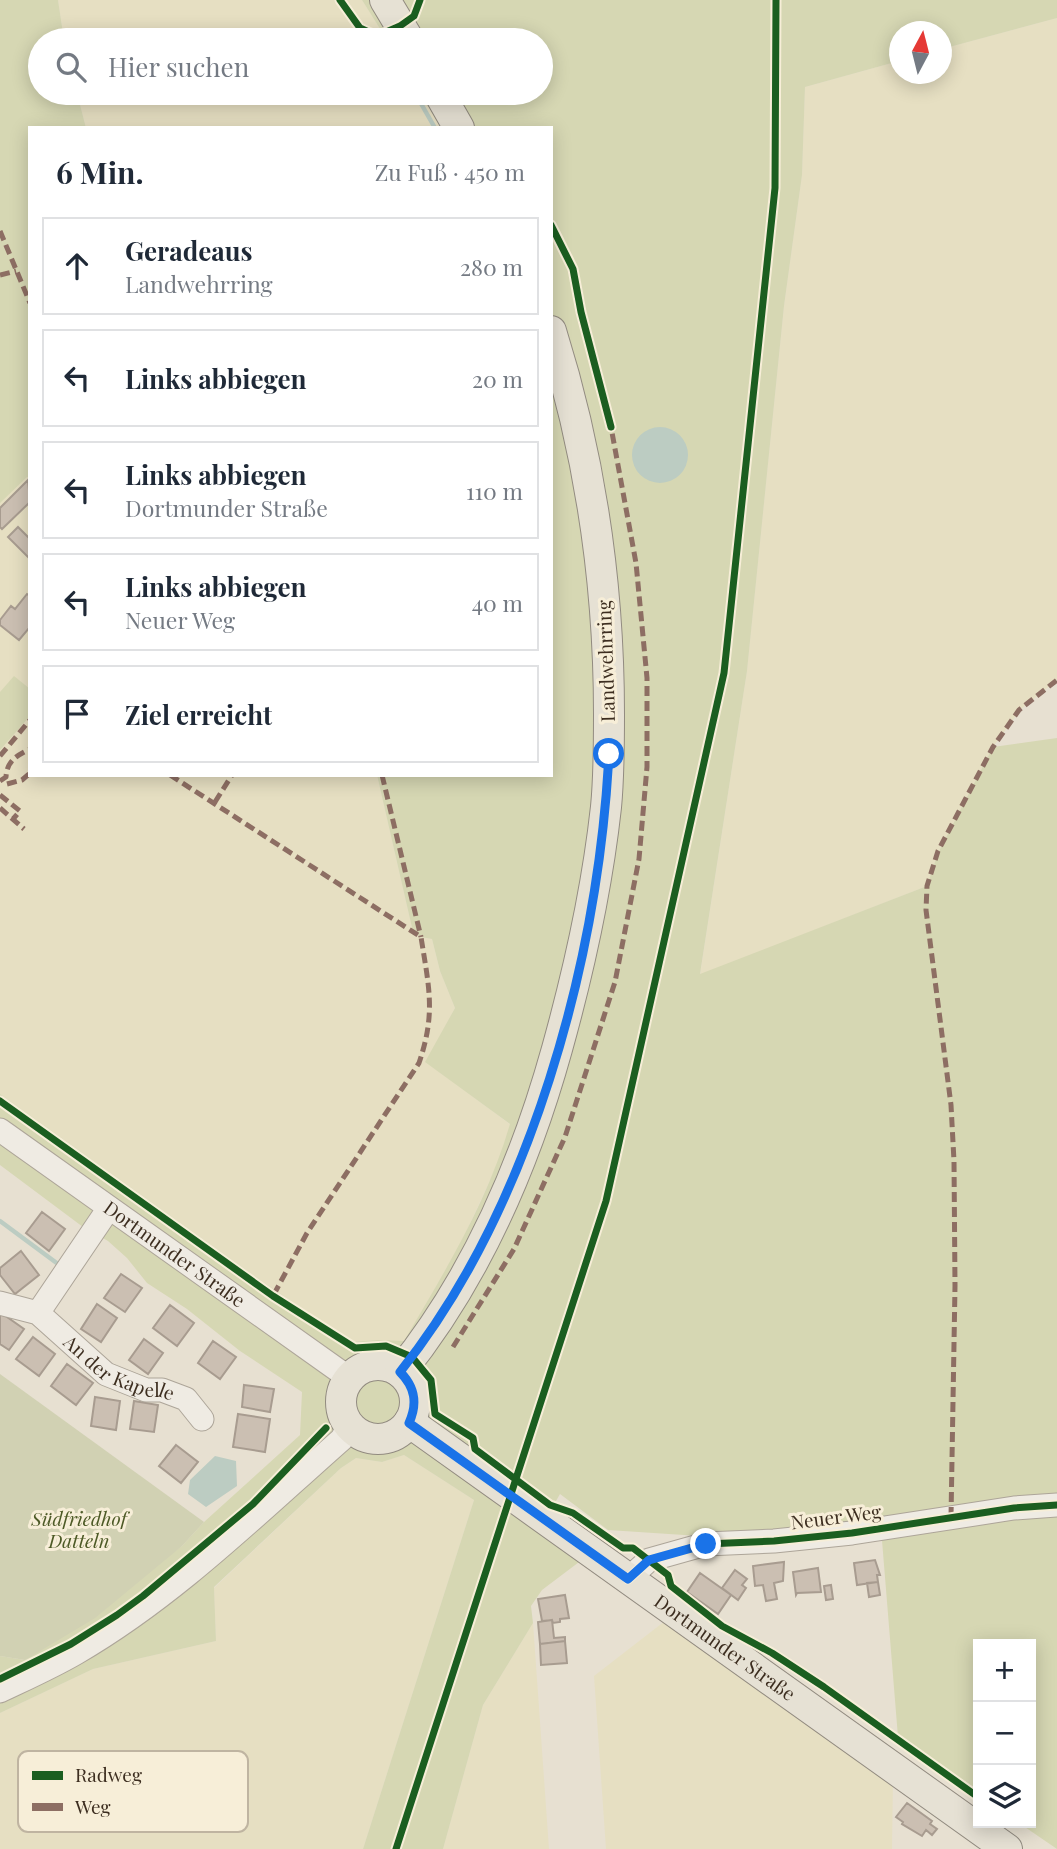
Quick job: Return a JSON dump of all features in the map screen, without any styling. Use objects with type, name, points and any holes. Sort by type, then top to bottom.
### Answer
[{"type":"main road","points":[[385,0],[402,28]]},
{"type":"main road","points":[[446,105],[458,126]]},
{"type":"main road","name":"Landwehrring","points":[[400,1372],[462,1282],[497,1216],[531,1132],[544,1097],[574,991],[595,882],[609,754],[609,685],[603,588],[594,509],[572,405],[553,338]]},
{"type":"main road","points":[[368,1366],[390,1367],[400,1372],[413,1390],[415,1401],[409,1423],[391,1437],[379,1439],[357,1433],[348,1426],[340,1402],[342,1389],[349,1378],[368,1366]]},
{"type":"main road","name":"Dortmunder Straße","points":[[409,1423],[1007,1849]]},
{"type":"street","name":"Dortmunder Straße","points":[[0,1130],[349,1378]]},
{"type":"street","points":[[38,1313],[109,1208]]},
{"type":"street","name":"An der Kapelle","points":[[0,1303],[38,1313],[106,1374],[146,1390],[162,1390],[186,1399],[202,1419]]},
{"type":"street","points":[[0,1691],[76,1653],[149,1603],[342,1440],[348,1426]]},
{"type":"street","name":"Neuer Weg","points":[[628,1579],[649,1560],[706,1544],[774,1541],[852,1533],[1014,1508],[1057,1505]]},
{"type":"shaded area","points":[[58,0],[362,0],[380,28],[62,28]]},
{"type":"shaded area","points":[[1057,18],[1057,680],[1020,710],[993,747],[938,853],[927,886],[700,975],[747,671],[784,306],[802,175],[805,87],[889,64],[889,84],[952,84],[952,46]]},
{"type":"shaded area","points":[[80,105],[427,105],[440,126],[85,126]]},
{"type":"shaded area","points":[[660,427],[671,429],[680,435],[686,444],[686,466],[680,475],[671,481],[660,483],[649,481],[640,475],[634,466],[632,455],[634,444],[640,435],[649,429]]},
{"type":"shaded area","points":[[0,467],[28,477],[28,777],[377,777],[413,932],[432,939],[440,971],[455,1008],[426,1062],[511,1125],[499,1161],[460,1245],[404,1342],[352,1342],[263,1282],[0,1094]]},
{"type":"shaded area","points":[[404,1455],[474,1500],[363,1849],[0,1849],[0,1713],[93,1669],[216,1641],[214,1588],[341,1468],[356,1458],[382,1462]]},
{"type":"shaded area","points":[[215,1456],[236,1461],[237,1486],[206,1507],[188,1494],[190,1480]]},
{"type":"shaded area","points":[[665,1621],[893,1777],[892,1849],[606,1849],[594,1676]]},
{"type":"shaded area","points":[[533,1623],[549,1849],[443,1849],[483,1705]]},
{"type":"green space","points":[[0,0],[58,0],[62,28],[28,28],[28,105],[80,105],[85,126],[28,126],[28,477],[0,503]]},
{"type":"green space","points":[[362,0],[1057,0],[1057,18],[952,46],[952,21],[889,21],[889,64],[805,87],[802,175],[784,306],[747,671],[700,974],[927,886],[938,853],[993,747],[1057,738],[1057,1849],[1026,1828],[1036,1828],[1036,1639],[973,1639],[973,1790],[898,1737],[881,1528],[774,1541],[608,1530],[560,1494],[545,1520],[591,1553],[542,1590],[531,1606],[533,1623],[483,1705],[443,1849],[363,1849],[474,1500],[404,1455],[382,1462],[356,1458],[341,1468],[214,1587],[216,1641],[93,1669],[0,1713],[0,1656],[25,1660],[182,1546],[204,1522],[300,1435],[302,1392],[240,1351],[187,1309],[147,1283],[127,1258],[108,1241],[83,1227],[0,1165],[0,1094],[263,1282],[352,1342],[404,1341],[477,1209],[501,1153],[510,1124],[425,1062],[455,1008],[440,971],[432,939],[413,932],[377,777],[553,777],[553,126],[440,126],[427,105],[553,105],[553,28],[380,28]]},
{"type":"green space","points":[[14,676],[28,687],[28,718],[0,750],[0,692]]},
{"type":"green space","name":"Südfriedhof Datteln","points":[[0,1374],[204,1522],[182,1546],[95,1618],[25,1660],[0,1656]]},
{"type":"building","points":[[28,480],[28,504],[2,529],[0,508]]},
{"type":"building","points":[[18,527],[28,537],[28,557],[8,537]]},
{"type":"building","points":[[28,595],[28,629],[19,640],[0,625],[0,620],[11,606],[15,609]]},
{"type":"building","points":[[42,1212],[65,1229],[49,1251],[26,1233]]},
{"type":"building","points":[[21,1251],[39,1275],[15,1294],[0,1275],[0,1268]]},
{"type":"building","points":[[121,1274],[142,1288],[125,1312],[104,1298]]},
{"type":"building","points":[[97,1304],[117,1318],[101,1342],[81,1329]]},
{"type":"building","points":[[170,1305],[194,1323],[177,1346],[153,1328]]},
{"type":"building","points":[[0,1312],[24,1329],[9,1350],[0,1344]]},
{"type":"building","points":[[33,1337],[55,1354],[39,1376],[16,1359]]},
{"type":"building","points":[[144,1339],[163,1353],[148,1374],[129,1360]]},
{"type":"building","points":[[213,1341],[236,1357],[220,1379],[198,1363]]},
{"type":"building","points":[[67,1364],[93,1383],[76,1405],[51,1386]]},
{"type":"building","points":[[244,1385],[274,1389],[270,1412],[242,1407]]},
{"type":"building","points":[[95,1397],[120,1401],[116,1430],[91,1426]]},
{"type":"building","points":[[134,1401],[158,1405],[154,1432],[130,1429]]},
{"type":"building","points":[[238,1414],[270,1419],[265,1452],[233,1447]]},
{"type":"building","points":[[176,1445],[198,1462],[181,1483],[159,1466]]},
{"type":"building","points":[[875,1560],[880,1575],[877,1575],[878,1582],[857,1585],[854,1563]]},
{"type":"building","points":[[784,1562],[783,1581],[774,1583],[777,1599],[766,1601],[763,1585],[755,1586],[753,1566]]},
{"type":"building","points":[[818,1568],[821,1592],[796,1595],[793,1572]]},
{"type":"building","points":[[735,1570],[747,1579],[742,1585],[746,1588],[738,1600],[722,1588]]},
{"type":"building","points":[[700,1573],[731,1595],[718,1614],[687,1592]]},
{"type":"building","points":[[878,1582],[880,1595],[869,1597],[867,1583]]},
{"type":"building","points":[[831,1585],[833,1599],[826,1600],[824,1586]]},
{"type":"building","points":[[565,1595],[569,1618],[553,1623],[552,1620],[542,1621],[538,1599]]},
{"type":"building","points":[[552,1620],[554,1638],[565,1637],[565,1641],[540,1644],[538,1622]]},
{"type":"building","points":[[565,1641],[567,1663],[541,1665],[540,1644]]},
{"type":"building","points":[[907,1803],[932,1821],[930,1824],[937,1829],[932,1835],[926,1830],[922,1836],[902,1824],[896,1817]]},
{"type":"waterway","points":[[422,105],[434,126]]},
{"type":"waterway","points":[[0,1221],[58,1264]]},
{"type":"marked path","points":[[0,231],[28,298]]},
{"type":"marked path","points":[[0,275],[16,271]]},
{"type":"marked path","points":[[453,1347],[514,1249],[565,1137],[615,982],[639,859],[647,767],[647,678],[636,563],[611,427]]},
{"type":"marked path","points":[[951,1517],[954,1161],[951,1105],[926,910],[927,886],[938,851],[993,747],[1019,710],[1057,680]]},
{"type":"marked path","points":[[0,756],[28,722]]},
{"type":"marked path","points":[[0,781],[6,777],[13,760],[28,750]]},
{"type":"marked path","points":[[7,784],[22,780],[28,775]]},
{"type":"marked path","points":[[173,777],[421,937],[429,1015],[419,1063],[307,1233],[273,1296]]},
{"type":"marked path","points":[[215,802],[231,777]]},
{"type":"marked path","points":[[382,777],[421,937]]},
{"type":"marked path","points":[[0,795],[20,811],[13,819]]},
{"type":"marked path","points":[[0,808],[24,829]]},
{"type":"cycle path","points":[[340,0],[360,28]]},
{"type":"cycle path","points":[[395,28],[414,16],[420,0]]},
{"type":"cycle path","points":[[396,1849],[606,1201],[724,673],[775,188],[776,0]]},
{"type":"cycle path","points":[[553,229],[573,269],[581,312],[611,427]]},
{"type":"cycle path","points":[[0,1101],[273,1296],[355,1348],[386,1346],[412,1357],[431,1380],[435,1414],[473,1438],[475,1449],[550,1505],[573,1513],[623,1548],[633,1548],[668,1575],[671,1586],[722,1626],[772,1653],[824,1687],[973,1793]]},
{"type":"cycle path","points":[[0,1679],[71,1644],[143,1596],[253,1504],[326,1428]]},
{"type":"cycle path","points":[[628,1579],[649,1560],[706,1544],[774,1541],[852,1533],[1014,1508],[1057,1505]]},
{"type":"route","points":[[609,754],[606,806],[595,882],[574,991],[544,1097],[497,1216],[462,1282],[400,1372],[408,1380],[415,1401],[409,1423],[628,1579],[654,1557],[706,1544]]}]
